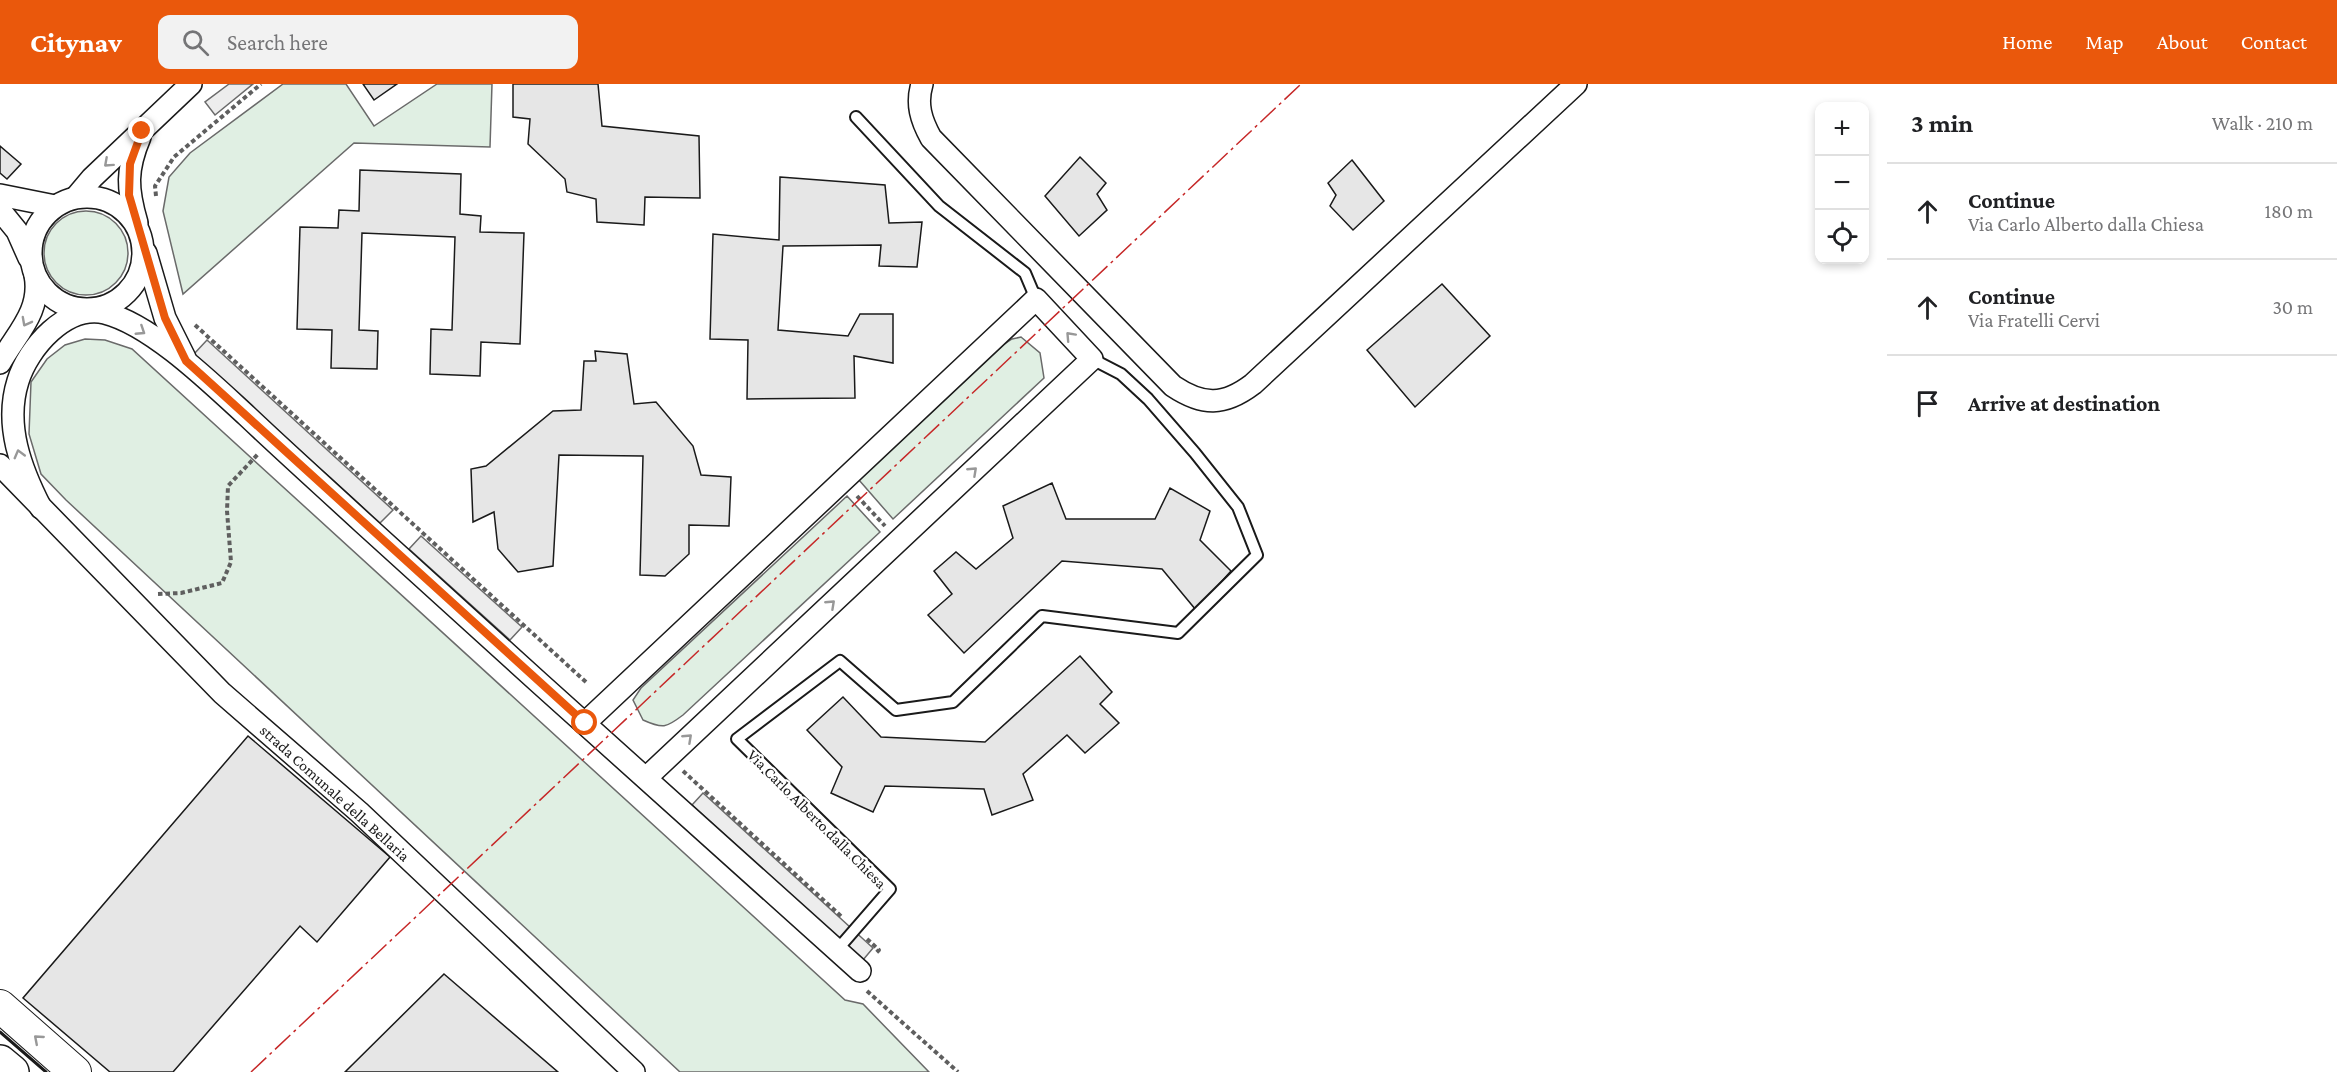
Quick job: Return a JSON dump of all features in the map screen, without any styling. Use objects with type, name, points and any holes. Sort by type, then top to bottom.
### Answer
[{"type":"highway","points":[[0,1062],[12,1072]]},
{"type":"street","points":[[76,197],[92,178],[191,84]]},
{"type":"street","points":[[922,84],[918,99],[922,120],[931,138],[1173,386],[1190,398],[1205,401],[1222,400],[1239,395],[1253,384],[1575,84]]},
{"type":"street","points":[[142,131],[128,174],[129,195],[165,318],[186,361]]},
{"type":"street","points":[[0,195],[55,206]]},
{"type":"street","points":[[0,210],[22,240],[34,271],[44,290],[65,305],[86,309],[106,306],[123,297],[136,280],[143,260],[141,237],[129,215],[111,202],[94,197],[76,197],[55,206],[42,218],[30,248],[34,271],[36,292],[30,315],[0,363]]},
{"type":"street","points":[[585,723],[1036,299],[1092,359],[646,778]]},
{"type":"street","points":[[41,508],[29,483],[15,435],[12,416],[16,387],[25,362],[42,338],[71,318],[83,313],[108,314],[128,323],[186,361],[837,950],[855,976]]},
{"type":"street","points":[[0,465],[41,508]]},
{"type":"street","name":"strada Comunale della Bellaria","points":[[41,508],[222,693],[360,812],[634,1072]]},
{"type":"street","points":[[0,1006],[75,1072]]},
{"type":"lane","points":[[856,117],[939,206],[1025,273],[1036,299]]},
{"type":"lane","name":"Via Carlo Alberto dalla Chiesa","points":[[837,950],[890,889],[737,739],[840,661],[896,710],[953,702],[1042,616],[1178,633],[1257,555],[1238,507],[1195,453],[1148,399],[1120,374],[1092,359]]},
{"type":"path","points":[[156,198],[155,186],[174,157],[261,84]]},
{"type":"path","points":[[194,324],[586,683]]},
{"type":"path","points":[[127,596],[181,593],[222,583],[231,562],[226,511],[228,486],[263,449]]},
{"type":"path","points":[[842,480],[899,540]]},
{"type":"path","points":[[677,765],[879,950],[855,976],[871,994],[958,1072]]},
{"type":"green space","points":[[283,84],[346,84],[374,126],[437,84],[492,84],[490,147],[354,143],[183,294],[163,211],[169,177],[190,153]]},
{"type":"green space","points":[[86,211],[102,214],[116,223],[125,237],[128,253],[125,269],[116,283],[102,292],[86,295],[70,292],[56,283],[47,269],[44,253],[47,237],[56,223],[70,214]]},
{"type":"green space","points":[[1021,337],[1040,353],[1044,378],[893,519],[859,480],[1003,345],[1012,339]]},
{"type":"green space","points":[[85,339],[105,340],[132,349],[845,1000],[863,1004],[929,1072],[680,1072],[66,500],[41,474],[29,434],[31,382],[47,359],[65,345]]},
{"type":"green space","points":[[847,496],[880,532],[683,715],[664,726],[643,720],[633,700],[641,688]]},
{"type":"shaded area","points":[[229,84],[253,84],[215,115],[205,102]]},
{"type":"shaded area","points":[[207,340],[393,510],[380,523],[194,354]]},
{"type":"shaded area","points":[[421,536],[522,627],[510,640],[409,549]]},
{"type":"shaded area","points":[[703,793],[873,948],[863,960],[692,805]]},
{"type":"building","points":[[363,84],[397,84],[374,100]]},
{"type":"building","points":[[513,84],[598,84],[602,126],[699,136],[700,198],[645,197],[644,225],[597,222],[596,199],[567,192],[565,179],[528,144],[530,119],[513,117]]},
{"type":"building","points":[[0,146],[21,164],[7,179],[0,173]]},
{"type":"building","points":[[1080,157],[1106,183],[1097,194],[1107,210],[1079,236],[1045,196]]},
{"type":"building","points":[[1352,160],[1384,201],[1353,230],[1330,206],[1336,195],[1328,183]]},
{"type":"building","points":[[360,170],[461,174],[460,214],[481,216],[480,232],[524,233],[520,344],[481,342],[480,376],[430,374],[431,329],[452,330],[455,237],[362,233],[359,330],[378,331],[377,369],[331,368],[332,330],[297,329],[300,227],[338,228],[339,210],[359,211]]},
{"type":"building","points":[[780,177],[885,185],[889,223],[922,222],[917,267],[879,266],[881,245],[783,246],[778,330],[848,336],[860,314],[893,314],[893,363],[854,356],[855,398],[747,399],[748,340],[710,339],[713,234],[779,240]]},
{"type":"building","points":[[1442,284],[1490,336],[1415,407],[1367,350]]},
{"type":"building","points":[[595,351],[627,354],[634,404],[656,402],[693,446],[701,475],[731,477],[729,526],[689,525],[689,554],[665,576],[640,575],[643,456],[559,455],[553,566],[518,572],[498,549],[494,512],[473,522],[471,469],[486,466],[553,411],[581,410],[584,361],[596,361]]},
{"type":"building","points":[[1052,483],[1066,519],[1155,519],[1170,488],[1210,511],[1200,540],[1231,571],[1196,610],[1162,569],[1062,561],[964,653],[928,615],[952,594],[934,571],[956,552],[976,569],[1013,538],[1003,506]]},
{"type":"building","points":[[1080,656],[1112,692],[1100,704],[1119,723],[1085,753],[1067,735],[1023,774],[1033,800],[992,815],[984,789],[885,786],[873,812],[831,793],[842,767],[807,730],[843,697],[881,737],[985,742]]},
{"type":"building","points":[[248,736],[390,857],[317,942],[300,926],[173,1072],[110,1072],[23,998]]},
{"type":"building","points":[[444,974],[558,1072],[345,1072]]},
{"type":"wall","points":[[0,1032],[46,1072]]},
{"type":"power","points":[[251,1072],[1301,84]]},
{"type":"route","points":[[142,131],[130,164],[129,195],[165,318],[186,361],[585,723]]}]
